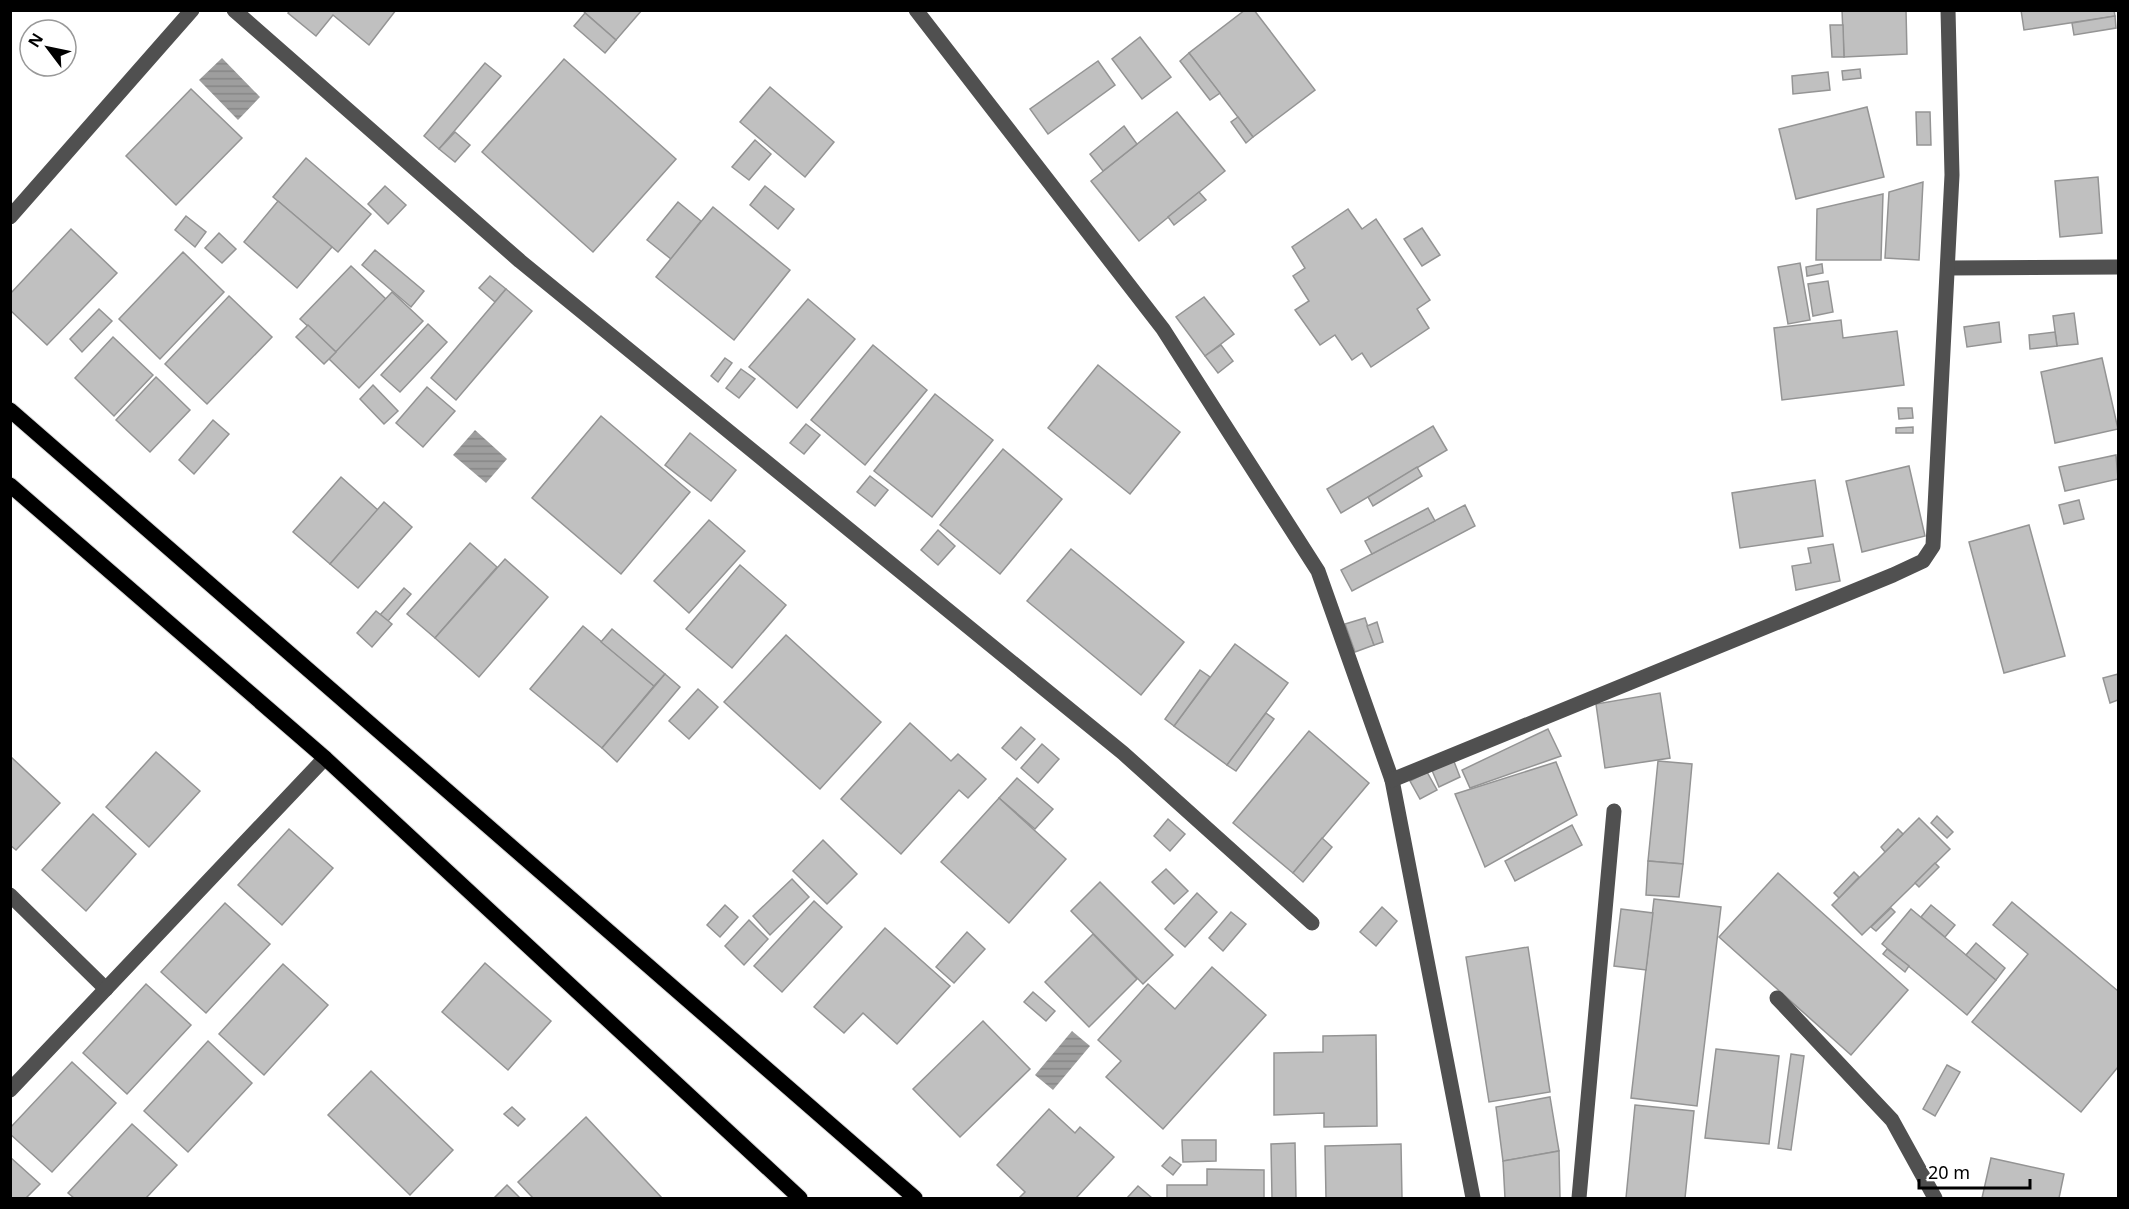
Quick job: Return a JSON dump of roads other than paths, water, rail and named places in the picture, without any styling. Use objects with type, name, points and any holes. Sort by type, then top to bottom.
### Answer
[{"type":"main road","points":[[10,410],[915,1198]]},
{"type":"main road","points":[[10,485],[325,758],[800,1198]]},
{"type":"street","points":[[10,218],[192,10]]},
{"type":"street","points":[[234,10],[520,261],[1123,753],[1312,923]]},
{"type":"street","points":[[916,10],[1163,329],[1318,571],[1392,780],[1473,1198]]},
{"type":"street","points":[[1392,780],[1923,561],[1933,546],[1935,527],[1938,437],[1949,268],[1952,174],[1948,10]]},
{"type":"street","points":[[1949,268],[2118,267]]},
{"type":"street","points":[[10,1090],[325,758]]},
{"type":"street","points":[[1579,1198],[1614,811]]},
{"type":"street","points":[[10,895],[106,989]]},
{"type":"street","points":[[1778,998],[1892,1120],[1935,1198]]}]
